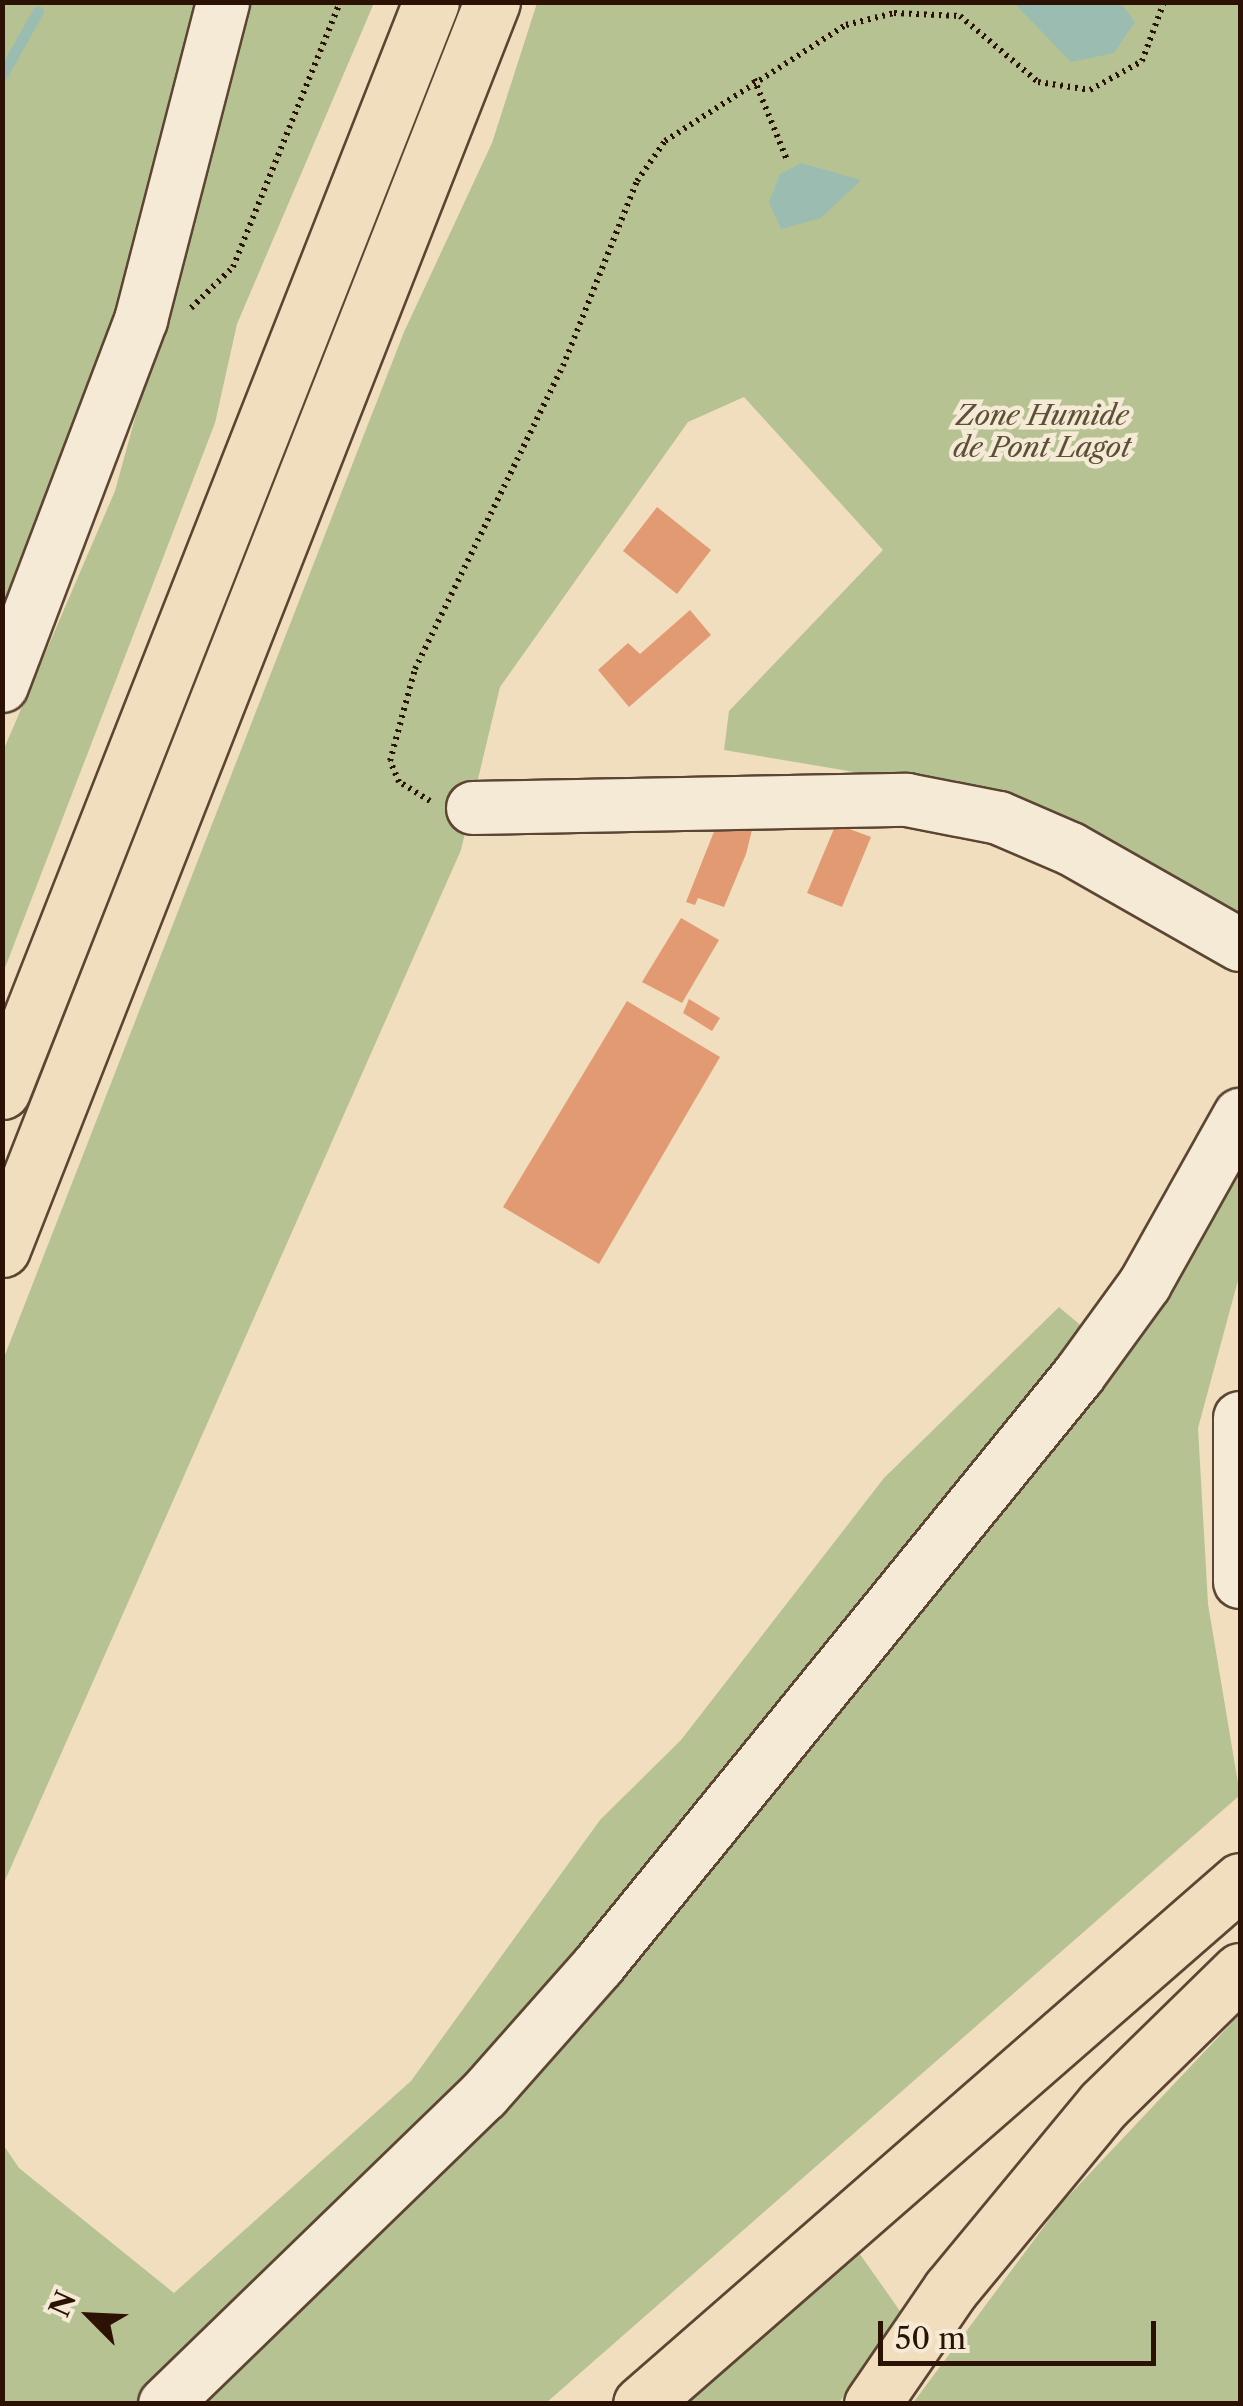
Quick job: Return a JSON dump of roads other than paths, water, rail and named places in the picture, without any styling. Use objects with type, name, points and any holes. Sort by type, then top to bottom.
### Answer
[{"type":"highway","points":[[2,1090],[430,2]]},
{"type":"highway","points":[[2,1249],[492,2]]},
{"type":"highway","points":[[640,2404],[1240,1881]]},
{"type":"highway","points":[[872,2404],[950,2290],[1104,2104],[1240,1971]]},
{"type":"street","points":[[2,686],[141,320],[223,2]]},
{"type":"street","points":[[472,808],[907,800],[998,818],[1053,841],[1240,946]]},
{"type":"street","points":[[165,2404],[484,2095],[599,1965],[1079,1374],[1145,1284],[1240,1115]]},
{"type":"street","points":[[1240,1418],[1240,1582]]},
{"type":"water","points":[[1014,3],[1121,3],[1135,22],[1114,53],[1071,62]]},
{"type":"water","points":[[801,163],[861,180],[821,218],[781,229],[769,202],[780,174]]},
{"type":"waterway","points":[[2,75],[38,11]]},
{"type":"park label","name":"Zone Humide de Pont Lagot","points":[[1042,431]]}]
